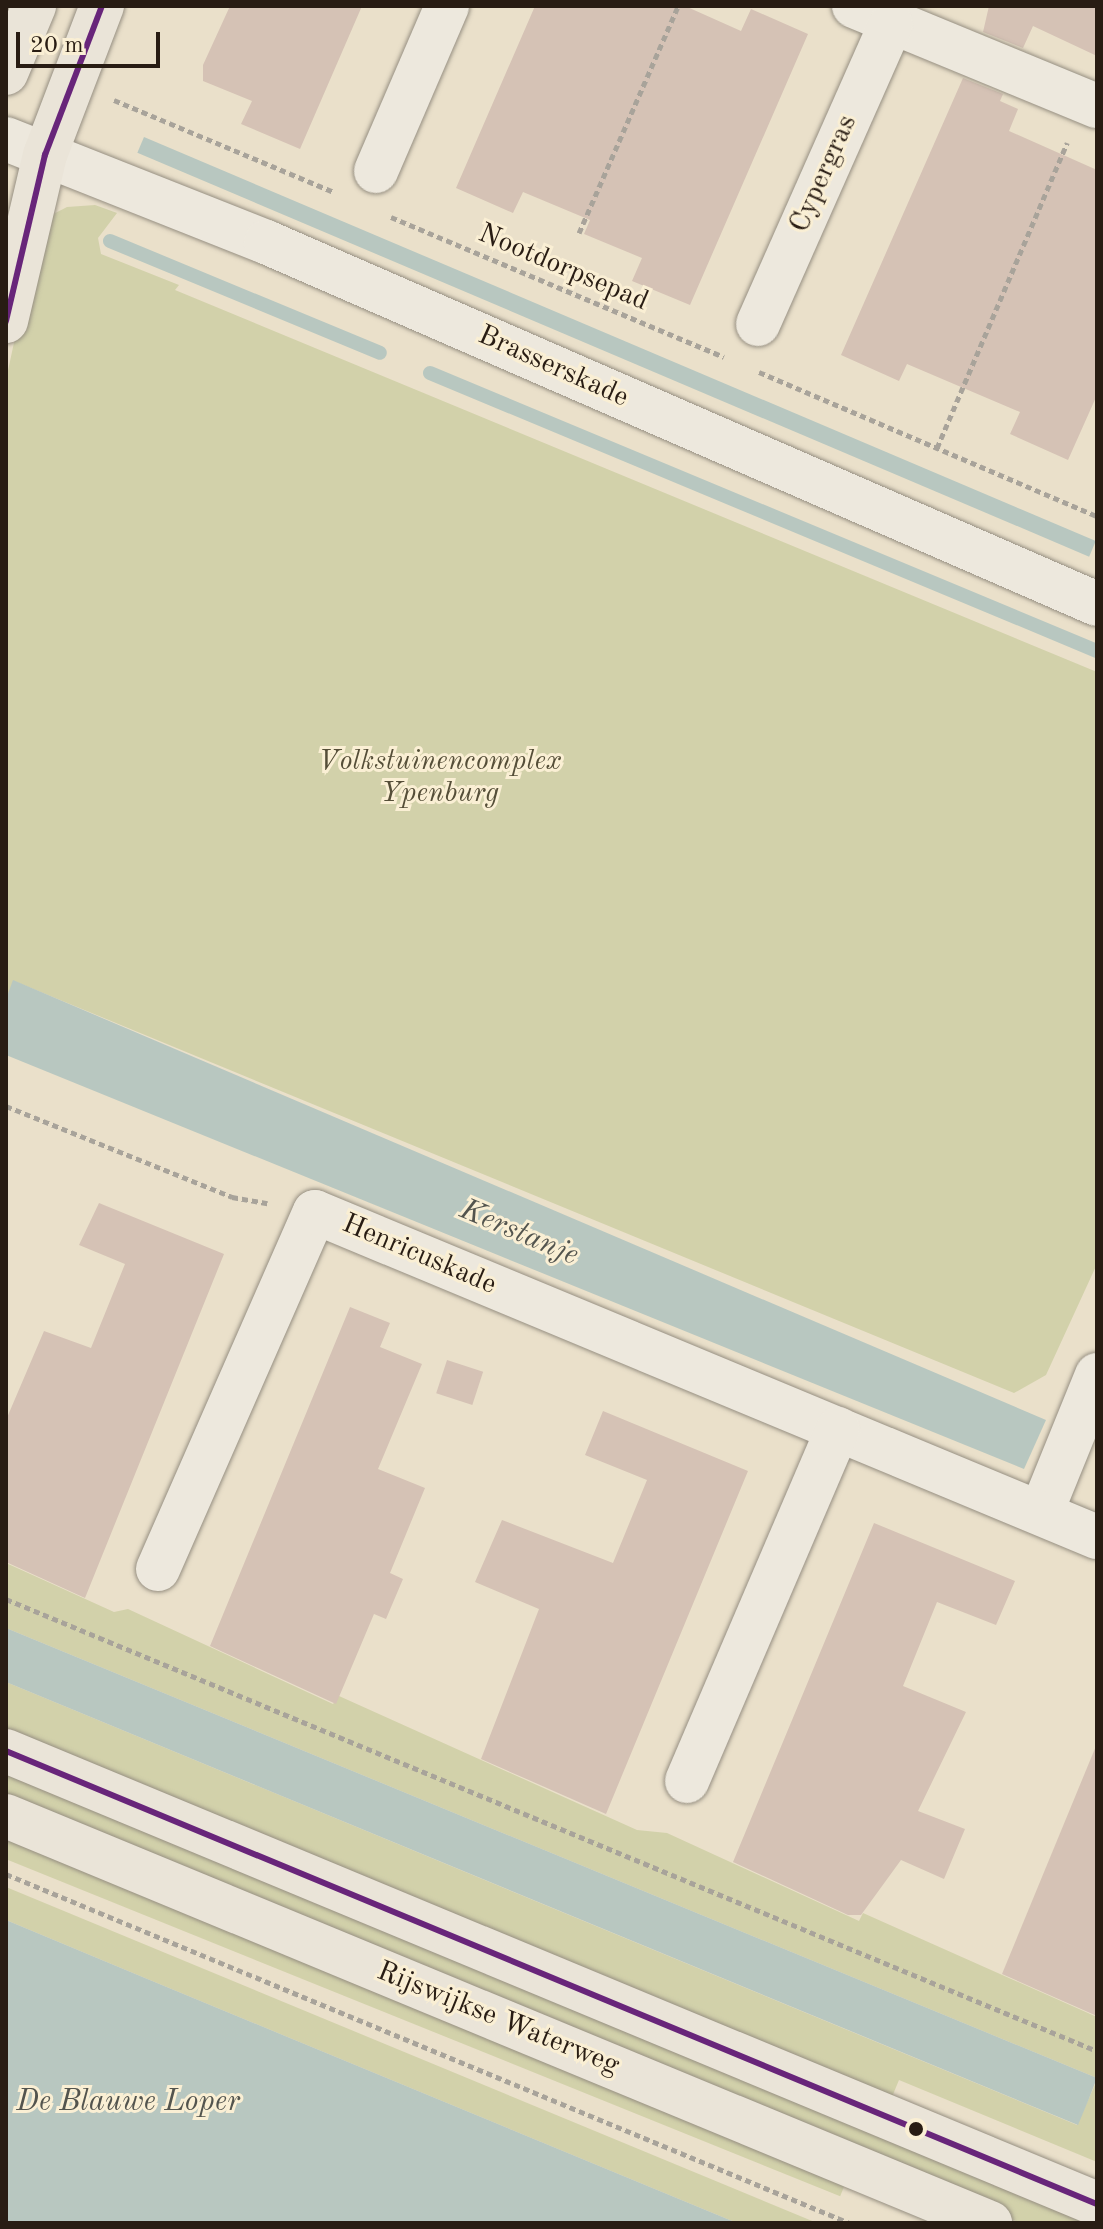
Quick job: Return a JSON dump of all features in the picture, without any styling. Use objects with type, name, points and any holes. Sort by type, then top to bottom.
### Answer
[{"type":"main road","points":[[6,73],[34,6]]},
{"type":"main road","points":[[6,321],[26,147],[70,81],[102,6]]},
{"type":"main road","name":"Rijswijkse Waterweg","points":[[6,1751],[1097,2204]]},
{"type":"main road","name":"Rijswijkse Waterweg","points":[[6,1816],[990,2223]]},
{"type":"street","points":[[367,194],[447,6]]},
{"type":"street","name":"Cypergras","points":[[758,324],[872,15],[1091,104]]},
{"type":"street","name":"Brasserskade","points":[[26,147],[266,242],[1097,604]]},
{"type":"street","name":"Henricuskade","points":[[158,1569],[315,1212],[1097,1537]]},
{"type":"street","points":[[1041,1513],[1097,1375]]},
{"type":"street","points":[[687,1781],[838,1429]]},
{"type":"path","points":[[579,233],[678,6]]},
{"type":"path","name":"Nootdorpsepad","points":[[70,81],[367,194],[728,359]]},
{"type":"path","points":[[937,448],[1091,104]]},
{"type":"path","points":[[743,365],[1097,516]]},
{"type":"path","points":[[6,1106],[232,1197],[315,1212]]},
{"type":"path","points":[[6,1599],[1097,2051]]},
{"type":"path","name":"Rijswijkse Waterweg","points":[[6,1874],[850,2223]]},
{"type":"green space","name":"Volkstuinencomplex Ypenburg","points":[[95,205],[117,213],[98,238],[101,254],[179,285],[175,290],[1097,672],[1097,1264],[1046,1375],[1014,1393],[14,981],[6,999],[6,380],[40,221],[67,207]]},
{"type":"green space","points":[[6,1563],[114,1612],[128,1609],[333,1704],[339,1696],[637,1830],[667,1833],[859,1921],[863,1913],[1097,2017],[1097,2078],[6,1628]]},
{"type":"green space","points":[[6,1682],[1077,2125],[1097,2080],[1097,2162],[899,2080],[889,2104],[6,1739]]},
{"type":"green space","points":[[6,1764],[1086,2223],[1021,2223],[6,1804]]},
{"type":"green space","points":[[6,1829],[851,2170],[840,2196],[6,1859]]},
{"type":"green space","points":[[6,1887],[817,2223],[737,2223],[145,1978],[6,1920]]},
{"type":"water","points":[[144,137],[1096,541],[1089,557],[137,153]]},
{"type":"water","name":"Kerstanje","points":[[13,980],[1046,1420],[1024,1469],[6,1055],[6,999]]},
{"type":"water","points":[[6,1628],[1097,2078],[1078,2125],[6,1682]]},
{"type":"water","name":"De Blauwe Loper","points":[[6,1920],[145,1978],[737,2223],[6,2223]]},
{"type":"building","points":[[230,6],[362,6],[300,149],[241,124],[252,101],[203,81],[203,65]]},
{"type":"building","points":[[535,6],[685,6],[741,31],[751,9],[808,34],[690,305],[632,281],[642,258],[584,234],[590,220],[523,192],[513,213],[456,188]]},
{"type":"building","points":[[989,6],[1097,6],[1097,56],[1033,26],[1023,48],[983,32]]},
{"type":"building","points":[[963,78],[1003,94],[1000,101],[1018,109],[1009,131],[1097,170],[1097,395],[1068,460],[1010,434],[1020,412],[907,364],[899,381],[841,355]]},
{"type":"building","points":[[99,1203],[224,1254],[85,1598],[6,1562],[6,1420],[44,1331],[91,1348],[125,1264],[79,1245]]},
{"type":"building","points":[[350,1307],[390,1323],[380,1347],[422,1364],[378,1469],[425,1488],[390,1573],[403,1579],[386,1619],[374,1614],[336,1704],[210,1646]]},
{"type":"building","points":[[447,1360],[483,1372],[472,1405],[436,1393]]},
{"type":"building","points":[[603,1411],[748,1471],[606,1814],[481,1759],[539,1609],[475,1582],[502,1520],[613,1563],[647,1480],[585,1455]]},
{"type":"building","points":[[874,1523],[1015,1581],[996,1625],[937,1602],[903,1686],[966,1712],[918,1811],[965,1829],[944,1879],[901,1860],[861,1915],[848,1915],[733,1862]]},
{"type":"building","points":[[1097,1746],[1097,2016],[1002,1974]]},
{"type":"waterway","points":[[110,241],[380,353]]},
{"type":"waterway","points":[[430,373],[1097,651]]},
{"type":"transit line","points":[[6,321],[45,155],[102,6]]},
{"type":"transit line","points":[[6,1751],[1097,2204]]}]
